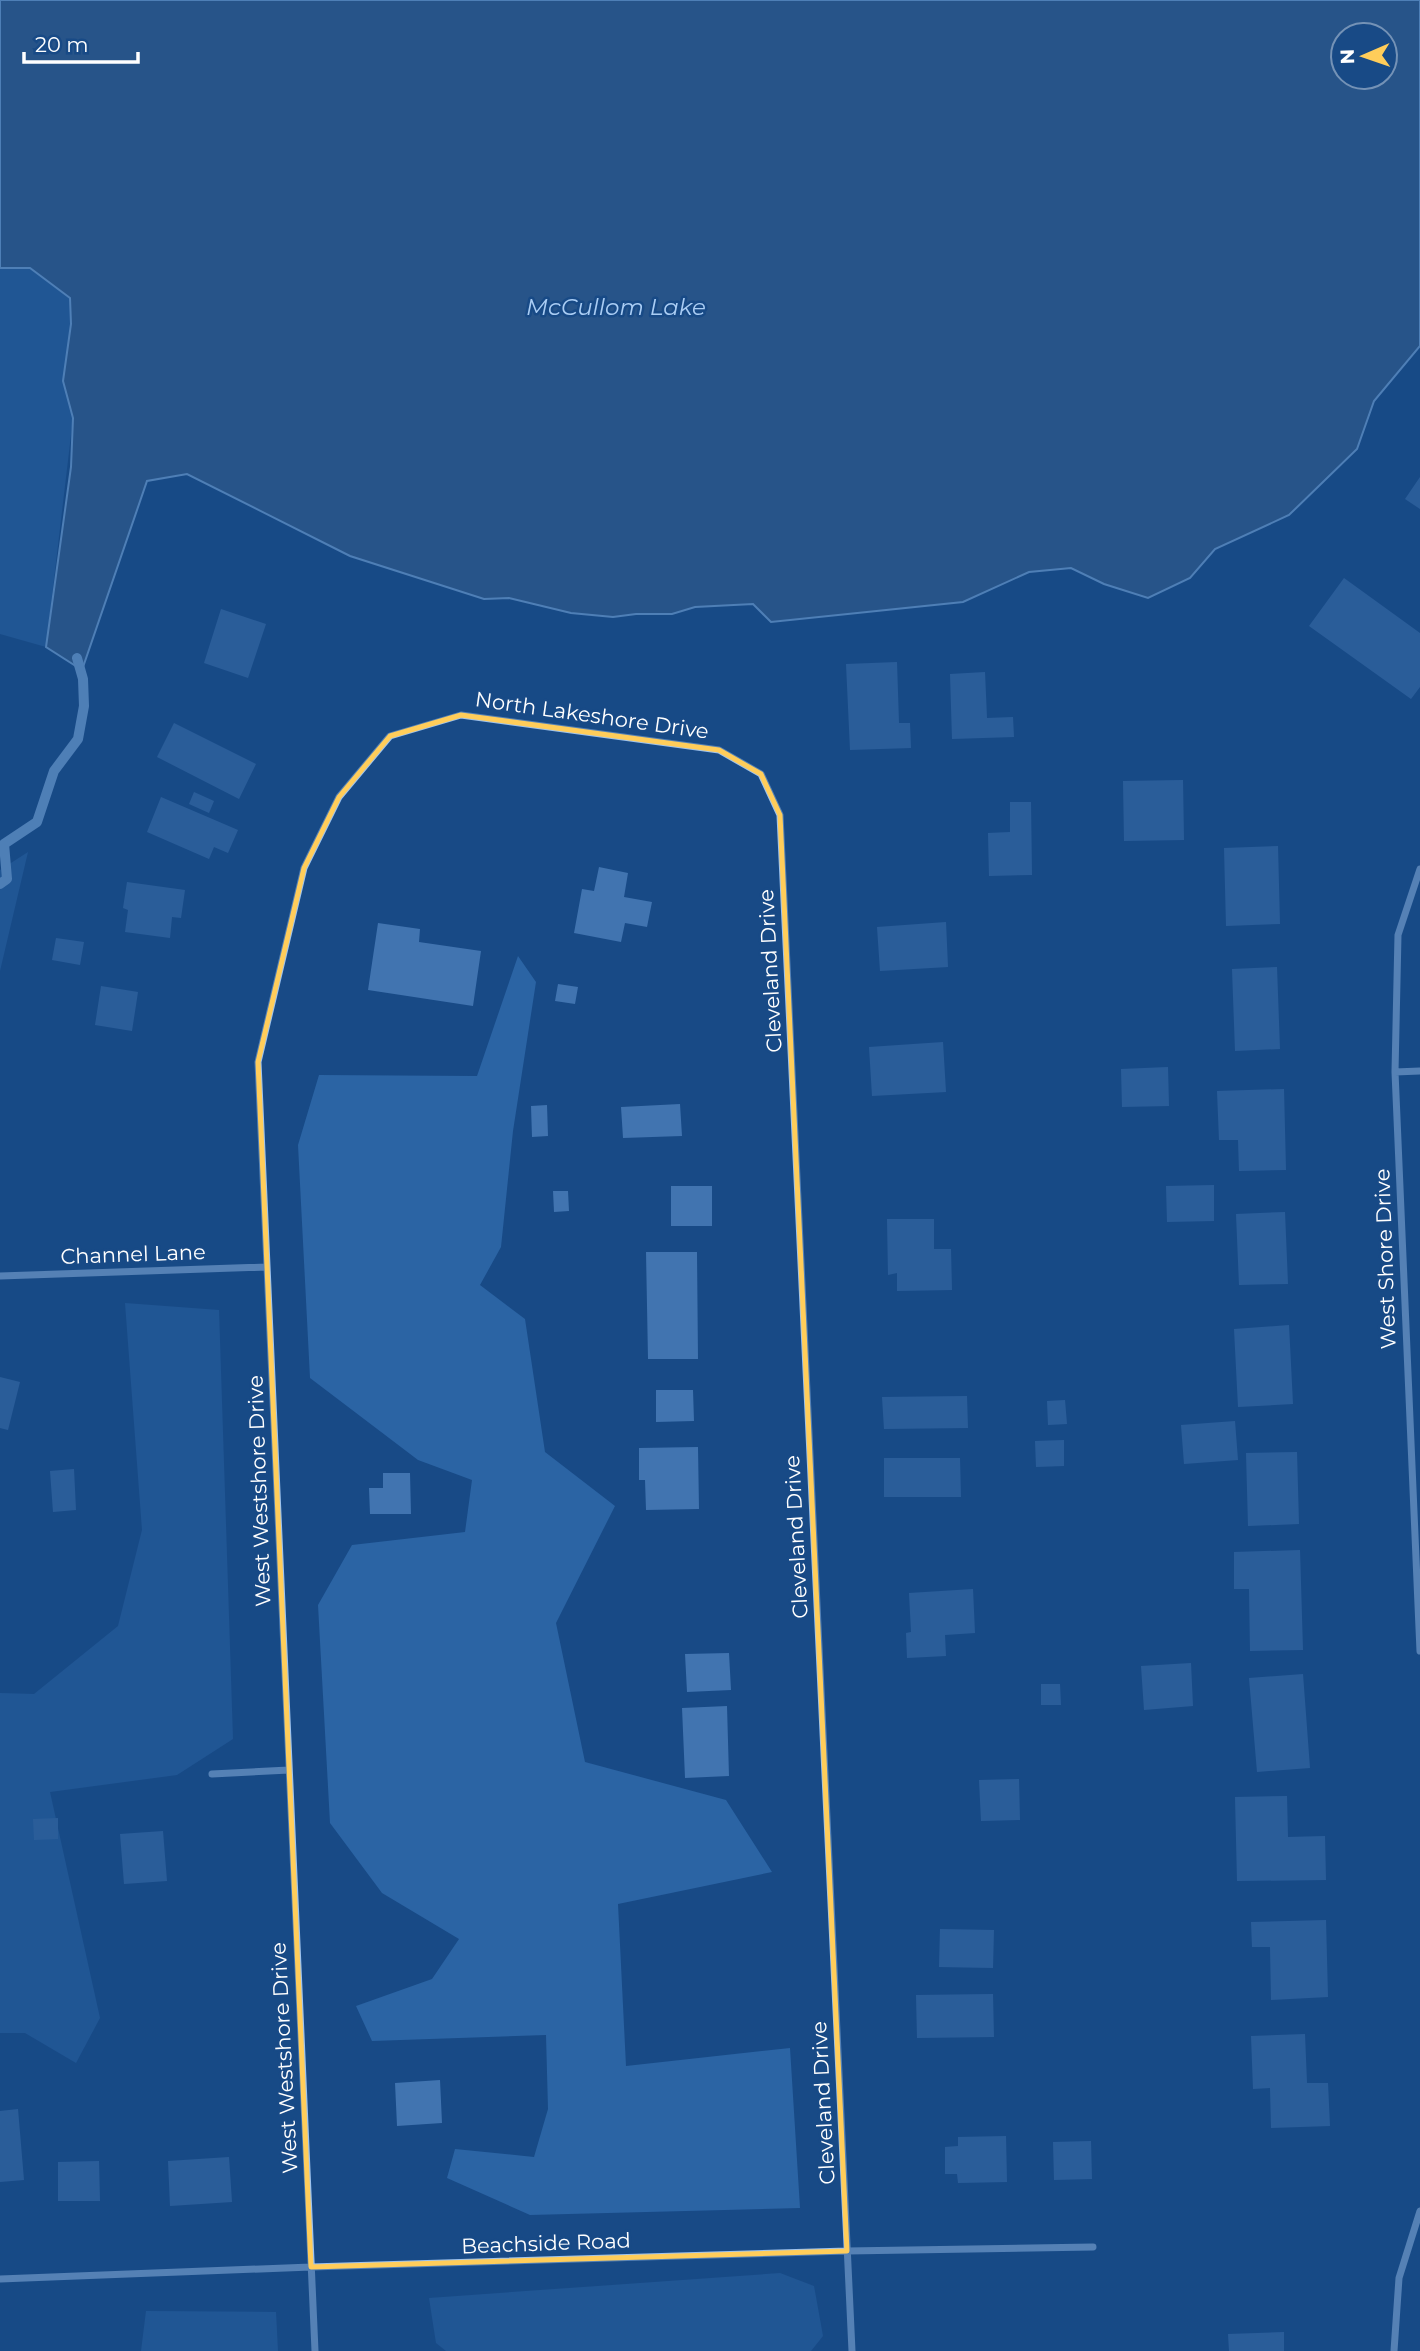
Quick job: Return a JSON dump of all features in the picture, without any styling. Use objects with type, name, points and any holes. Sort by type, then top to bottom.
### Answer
[{"type":"street","name":"North Lakeshore Drive","points":[[461,715],[719,750]]},
{"type":"street","name":"West Westshore Drive","points":[[315,2351],[258,1062],[304,868],[339,797],[390,736],[461,715]]},
{"type":"street","name":"Cleveland Drive","points":[[719,750],[761,774],[780,815],[852,2351]]},
{"type":"street","name":"West Shore Drive","points":[[1420,869],[1398,935],[1395,1072],[1420,1651]]},
{"type":"street","points":[[1395,1072],[1420,1071]]},
{"type":"street","name":"Channel Lane","points":[[0,1276],[267,1267]]},
{"type":"street","points":[[212,1774],[289,1770]]},
{"type":"street","points":[[1394,2351],[1399,2278],[1420,2211]]},
{"type":"street","name":"Beachside Road","points":[[0,2279],[847,2251],[1093,2247]]},
{"type":"highlighted area","points":[[461,715],[719,750],[761,774],[780,815],[847,2251],[311,2267],[258,1062],[304,868],[339,797],[390,736]]},
{"type":"shaded area","points":[[0,268],[30,268],[70,297],[71,324],[63,381],[73,418],[46,647],[0,634]]},
{"type":"shaded area","points":[[28,852],[0,971],[0,870]]},
{"type":"shaded area","points":[[518,956],[536,982],[513,1131],[501,1247],[480,1285],[525,1319],[545,1452],[615,1506],[556,1623],[585,1762],[726,1800],[772,1872],[618,1904],[626,2066],[790,2048],[800,2208],[530,2215],[447,2178],[455,2149],[534,2157],[548,2109],[546,2035],[372,2041],[356,2006],[432,1979],[459,1939],[382,1893],[330,1823],[318,1605],[352,1545],[465,1532],[472,1480],[418,1460],[310,1378],[298,1145],[319,1075],[477,1076]]},
{"type":"shaded area","points":[[125,1303],[219,1310],[233,1739],[177,1775],[50,1792],[100,2018],[76,2063],[25,2033],[0,2033],[0,1693],[34,1694],[118,1626],[142,1530]]},
{"type":"shaded area","points":[[780,2273],[814,2286],[823,2336],[811,2351],[446,2351],[436,2343],[429,2298]]},
{"type":"shaded area","points":[[146,2311],[276,2312],[278,2351],[141,2351]]},
{"type":"water","name":"McCullom Lake","points":[[0,0],[1420,0],[1420,346],[1374,401],[1357,449],[1289,515],[1215,549],[1190,578],[1148,598],[1104,584],[1071,568],[1029,572],[963,602],[771,622],[753,604],[695,607],[672,614],[613,617],[571,613],[509,598],[484,599],[350,556],[187,474],[147,481],[82,670],[46,647],[71,467],[73,418],[63,381],[71,324],[70,298],[30,268],[0,268]]},
{"type":"building","points":[[1420,477],[1420,509],[1405,499]]},
{"type":"building","points":[[1344,578],[1420,633],[1420,687],[1411,699],[1309,626]]},
{"type":"building","points":[[221,609],[266,624],[248,678],[204,663]]},
{"type":"building","points":[[897,662],[899,723],[910,723],[911,748],[850,750],[846,664]]},
{"type":"building","points":[[985,672],[987,718],[1013,717],[1014,737],[952,739],[950,674]]},
{"type":"building","points":[[174,723],[256,764],[239,799],[157,757]]},
{"type":"building","points":[[1183,780],[1184,840],[1124,841],[1123,781]]},
{"type":"building","points":[[194,792],[214,801],[209,813],[189,804]]},
{"type":"building","points":[[161,797],[238,830],[228,853],[214,847],[209,859],[147,832]]},
{"type":"building","points":[[1010,802],[1031,802],[1032,875],[989,876],[988,833],[1010,832]]},
{"type":"building","points":[[1278,846],[1280,924],[1226,926],[1224,848]]},
{"type":"building","points":[[599,867],[628,873],[624,897],[652,902],[647,927],[625,923],[621,942],[574,933],[582,889],[594,891]]},
{"type":"building","points":[[127,882],[185,890],[181,918],[172,917],[170,938],[125,932],[128,910],[123,908]]},
{"type":"building","points":[[946,922],[948,967],[880,971],[877,927]]},
{"type":"building","points":[[378,923],[420,929],[419,942],[481,951],[473,1006],[368,990]]},
{"type":"building","points":[[56,938],[84,942],[80,965],[52,960]]},
{"type":"building","points":[[1277,967],[1280,1049],[1235,1051],[1232,969]]},
{"type":"building","points":[[558,984],[578,987],[575,1004],[555,1001]]},
{"type":"building","points":[[101,986],[138,992],[132,1031],[95,1025]]},
{"type":"building","points":[[943,1042],[946,1092],[872,1096],[869,1047]]},
{"type":"building","points":[[1168,1067],[1169,1106],[1122,1107],[1121,1069]]},
{"type":"building","points":[[1284,1089],[1286,1170],[1239,1171],[1238,1140],[1219,1140],[1217,1091]]},
{"type":"building","points":[[680,1104],[682,1136],[623,1138],[621,1107]]},
{"type":"building","points":[[547,1105],[548,1136],[532,1137],[531,1106]]},
{"type":"building","points":[[1214,1185],[1214,1221],[1167,1222],[1166,1186]]},
{"type":"building","points":[[671,1186],[712,1186],[712,1226],[671,1226]]},
{"type":"building","points":[[553,1191],[568,1191],[569,1211],[554,1212]]},
{"type":"building","points":[[1285,1212],[1288,1284],[1239,1285],[1236,1214]]},
{"type":"building","points":[[887,1219],[934,1219],[934,1249],[951,1249],[952,1290],[897,1291],[897,1273],[888,1275]]},
{"type":"building","points":[[646,1252],[697,1252],[698,1359],[648,1359]]},
{"type":"building","points":[[1289,1325],[1293,1404],[1238,1407],[1234,1329]]},
{"type":"building","points":[[0,1377],[20,1382],[8,1430],[0,1428]]},
{"type":"building","points":[[656,1390],[693,1390],[694,1421],[656,1422]]},
{"type":"building","points":[[967,1396],[968,1428],[884,1429],[882,1397]]},
{"type":"building","points":[[1065,1400],[1067,1424],[1048,1425],[1047,1401]]},
{"type":"building","points":[[1235,1421],[1238,1460],[1184,1464],[1181,1425]]},
{"type":"building","points":[[1064,1440],[1064,1466],[1036,1467],[1035,1441]]},
{"type":"building","points":[[698,1447],[699,1509],[646,1510],[645,1480],[639,1480],[639,1448]]},
{"type":"building","points":[[1297,1452],[1299,1524],[1248,1526],[1246,1453]]},
{"type":"building","points":[[884,1458],[960,1458],[961,1497],[884,1497]]},
{"type":"building","points":[[74,1469],[76,1510],[53,1512],[50,1471]]},
{"type":"building","points":[[383,1473],[410,1473],[411,1514],[370,1514],[369,1488],[383,1488]]},
{"type":"building","points":[[1300,1550],[1303,1650],[1250,1651],[1249,1589],[1234,1589],[1234,1552]]},
{"type":"building","points":[[973,1589],[975,1633],[945,1635],[946,1656],[907,1658],[906,1633],[911,1632],[909,1593]]},
{"type":"building","points":[[729,1653],[731,1690],[687,1692],[685,1654]]},
{"type":"building","points":[[1191,1663],[1193,1706],[1144,1710],[1141,1666]]},
{"type":"building","points":[[1303,1674],[1310,1768],[1257,1772],[1249,1678]]},
{"type":"building","points":[[1041,1684],[1060,1684],[1061,1705],[1041,1705]]},
{"type":"building","points":[[727,1706],[729,1776],[685,1778],[682,1708]]},
{"type":"building","points":[[1019,1779],[1020,1820],[981,1821],[979,1780]]},
{"type":"building","points":[[1287,1796],[1288,1837],[1325,1836],[1326,1880],[1237,1881],[1235,1797]]},
{"type":"building","points":[[58,1818],[58,1839],[34,1840],[33,1819]]},
{"type":"building","points":[[163,1831],[167,1881],[124,1884],[120,1834]]},
{"type":"building","points":[[1326,1920],[1328,1997],[1271,2000],[1270,1947],[1252,1947],[1251,1922]]},
{"type":"building","points":[[940,1929],[994,1930],[993,1968],[939,1967]]},
{"type":"building","points":[[993,1994],[994,2037],[917,2038],[916,1995]]},
{"type":"building","points":[[1305,2034],[1307,2083],[1328,2083],[1330,2126],[1271,2128],[1270,2088],[1253,2089],[1251,2036]]},
{"type":"building","points":[[440,2080],[442,2123],[397,2126],[395,2083]]},
{"type":"building","points":[[18,2109],[24,2180],[0,2182],[0,2111]]},
{"type":"building","points":[[1006,2136],[1007,2182],[958,2183],[957,2174],[945,2174],[945,2147],[958,2146],[958,2137]]},
{"type":"building","points":[[1091,2141],[1092,2179],[1054,2180],[1053,2142]]},
{"type":"building","points":[[229,2157],[232,2202],[170,2206],[168,2161]]},
{"type":"building","points":[[99,2161],[100,2201],[58,2201],[58,2162]]},
{"type":"building","points":[[1284,2332],[1284,2351],[1229,2351],[1228,2334]]},
{"type":"waterway","points":[[0,884],[7,879],[4,844],[37,822],[54,771],[78,739],[84,706],[83,679],[77,658]]}]
